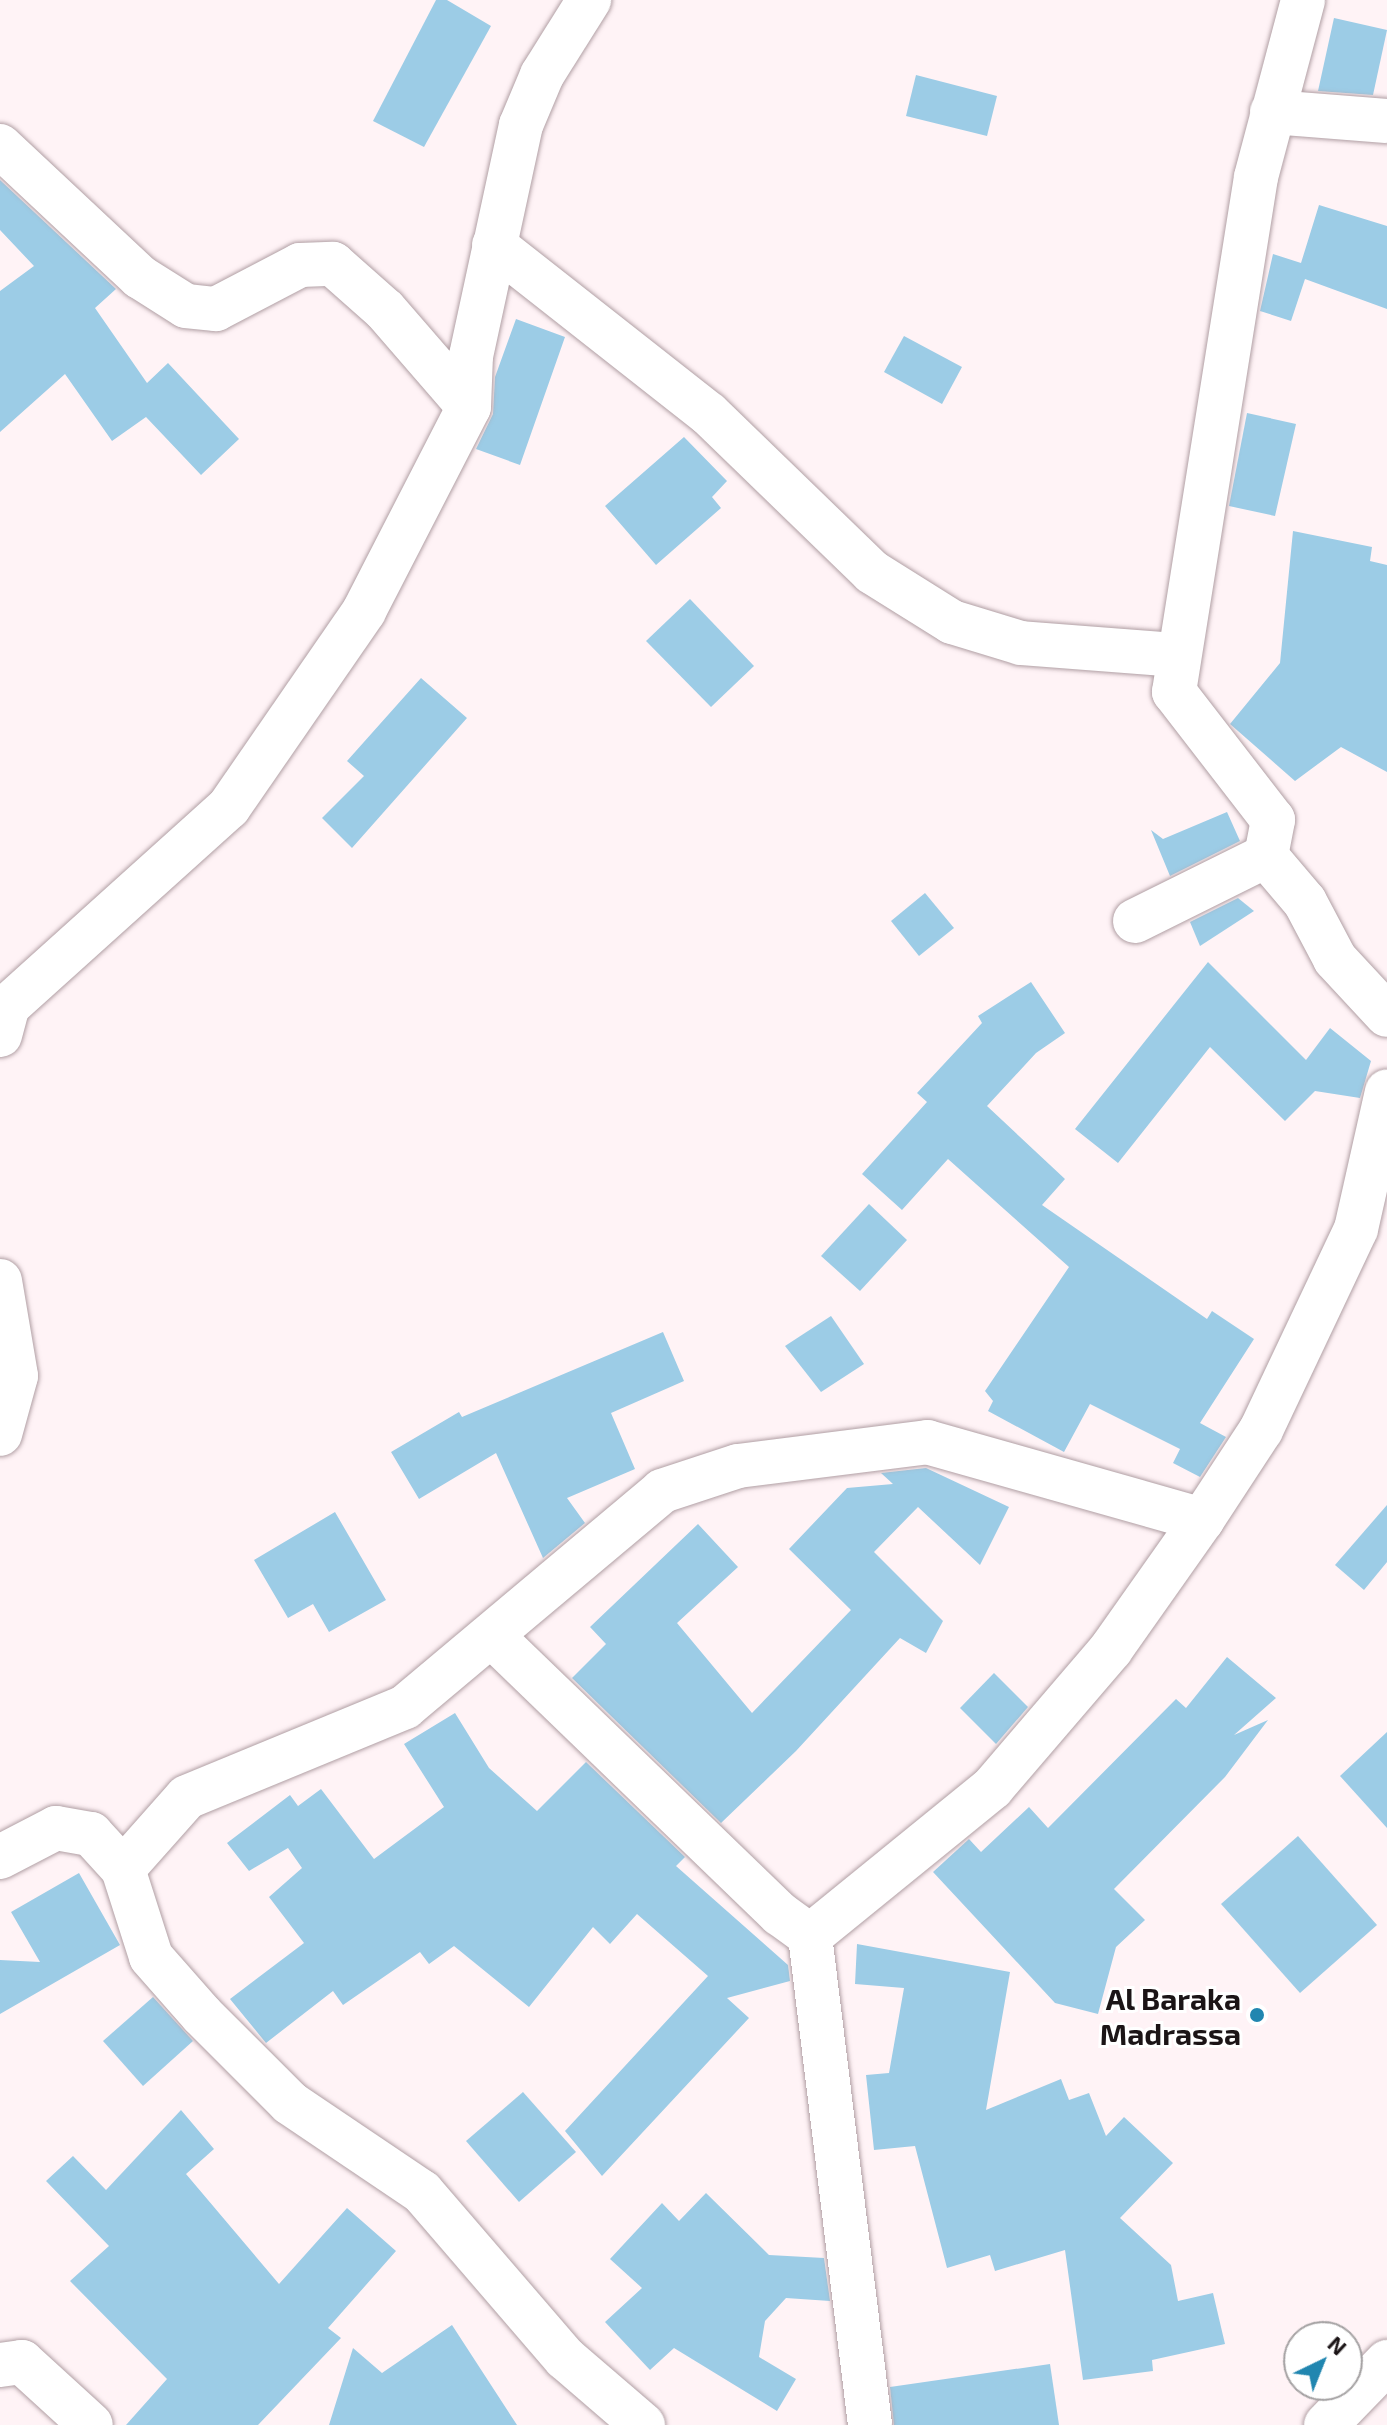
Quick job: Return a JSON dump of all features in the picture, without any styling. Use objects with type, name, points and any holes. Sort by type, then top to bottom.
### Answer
[{"type":"street","points":[[0,1035],[8,1006],[229,807],[364,611],[469,407],[471,356],[521,125],[542,75],[589,0]]},
{"type":"street","points":[[1266,856],[1273,820],[1174,692],[1176,655],[1272,112],[1303,0]]},
{"type":"street","points":[[1272,112],[1387,121]]},
{"type":"street","points":[[0,146],[140,277],[186,306],[216,309],[300,265],[333,264],[385,310],[469,407]]},
{"type":"street","points":[[494,245],[709,414],[872,572],[952,622],[1021,643],[1176,655]]},
{"type":"street","points":[[1135,921],[1266,856]]},
{"type":"street","points":[[1266,856],[1305,902],[1335,959],[1387,1015]]},
{"type":"street","points":[[810,1936],[992,1788],[1111,1649],[1202,1520],[1261,1430],[1356,1229],[1387,1091]]},
{"type":"street","points":[[0,1281],[16,1376],[0,1434]]},
{"type":"street","points":[[123,1869],[187,1797],[405,1707],[493,1637],[662,1491],[738,1466],[927,1442],[1202,1520]]},
{"type":"street","points":[[493,1637],[780,1914],[810,1936],[870,2425]]},
{"type":"street","points":[[0,1857],[56,1828],[91,1834],[123,1869],[151,1957],[202,2015],[290,2103],[422,2192],[565,2358],[643,2425]]},
{"type":"street","points":[[0,2365],[22,2362],[91,2425]]},
{"type":"street","points":[[1326,2425],[1387,2362]]},
{"type":"building","points":[[436,0],[447,0],[491,26],[424,147],[373,121]]},
{"type":"building","points":[[1334,18],[1387,30],[1373,95],[1318,91]]},
{"type":"building","points":[[916,75],[997,96],[987,136],[906,116]]},
{"type":"building","points":[[0,180],[116,289],[95,308],[147,383],[168,363],[239,439],[201,475],[146,417],[112,441],[65,374],[0,432],[0,291],[34,266],[0,230]]},
{"type":"building","points":[[1319,205],[1387,226],[1387,309],[1305,279],[1291,321],[1260,311],[1273,254],[1301,263]]},
{"type":"building","points":[[516,319],[565,337],[520,465],[476,449],[493,414],[495,377]]},
{"type":"building","points":[[904,336],[962,367],[942,404],[884,372]]},
{"type":"building","points":[[1247,413],[1296,424],[1275,516],[1229,506]]},
{"type":"building","points":[[684,437],[727,481],[712,497],[721,508],[656,565],[605,506]]},
{"type":"building","points":[[1293,531],[1372,547],[1370,561],[1387,565],[1387,772],[1341,747],[1295,781],[1230,724],[1280,663]]},
{"type":"building","points":[[690,599],[754,666],[711,707],[646,641]]},
{"type":"building","points":[[421,678],[467,718],[352,848],[322,818],[364,776],[347,761]]},
{"type":"building","points":[[1227,812],[1240,841],[1170,876],[1151,830],[1163,839]]},
{"type":"building","points":[[925,893],[954,928],[919,956],[891,921]]},
{"type":"building","points":[[1238,898],[1254,911],[1200,946],[1190,922]]},
{"type":"building","points":[[1208,962],[1306,1060],[1330,1028],[1371,1061],[1360,1098],[1315,1091],[1285,1121],[1210,1047],[1118,1163],[1075,1129]]},
{"type":"building","points":[[1031,982],[1065,1033],[1036,1053],[987,1106],[1065,1179],[1042,1205],[1207,1319],[1212,1311],[1254,1339],[1200,1423],[1226,1437],[1200,1477],[1173,1463],[1180,1449],[1090,1404],[1064,1452],[988,1411],[993,1401],[985,1391],[1069,1267],[948,1159],[902,1210],[862,1174],[927,1102],[917,1093],[982,1023],[978,1016]]},
{"type":"building","points":[[869,1204],[907,1240],[860,1291],[821,1256]]},
{"type":"building","points":[[831,1316],[864,1364],[821,1392],[785,1346]]},
{"type":"building","points":[[663,1332],[684,1381],[611,1413],[635,1469],[567,1498],[585,1523],[543,1558],[496,1453],[419,1499],[391,1452],[459,1412],[462,1417]]},
{"type":"building","points":[[926,1468],[1009,1507],[980,1565],[918,1507],[874,1552],[943,1621],[926,1653],[900,1638],[796,1751],[721,1823],[572,1678],[606,1644],[590,1627],[698,1524],[738,1567],[677,1623],[752,1713],[851,1610],[789,1549],[847,1488],[893,1484],[881,1473]]},
{"type":"building","points":[[1387,1505],[1387,1562],[1364,1590],[1335,1565]]},
{"type":"building","points":[[335,1512],[386,1600],[329,1632],[313,1604],[288,1618],[254,1560]]},
{"type":"building","points":[[1227,1657],[1276,1698],[1234,1735],[1268,1720],[1225,1777],[1114,1889],[1145,1920],[1116,1947],[1098,2014],[1055,2003],[933,1872],[969,1839],[981,1852],[1029,1807],[1048,1828],[1176,1699],[1186,1708]]},
{"type":"building","points":[[994,1673],[1028,1707],[996,1744],[960,1708]]},
{"type":"building","points":[[455,1713],[489,1768],[537,1811],[586,1762],[685,1857],[676,1866],[788,1965],[790,1981],[727,1998],[749,2018],[602,2176],[565,2131],[708,1976],[637,1914],[610,1944],[593,1927],[529,2007],[454,1946],[429,1964],[420,1952],[343,2005],[333,1991],[266,2043],[230,1999],[304,1943],[269,1897],[302,1868],[288,1848],[249,1871],[227,1843],[290,1795],[298,1806],[321,1789],[374,1859],[444,1807],[404,1744]]},
{"type":"building","points":[[1387,1732],[1387,1828],[1340,1776]]},
{"type":"building","points":[[1298,1836],[1377,1925],[1300,1993],[1221,1904]]},
{"type":"building","points":[[79,1873],[120,1945],[0,2014],[0,1960],[40,1962],[11,1912]]},
{"type":"building","points":[[857,1944],[1010,1972],[986,2110],[1061,2079],[1069,2100],[1089,2093],[1106,2136],[1124,2117],[1173,2163],[1120,2218],[1171,2265],[1178,2301],[1213,2293],[1225,2344],[1152,2360],[1153,2371],[1083,2380],[1065,2250],[995,2271],[990,2255],[947,2268],[915,2146],[874,2150],[866,2075],[889,2073],[904,1988],[855,1984]]},
{"type":"building","points":[[153,1997],[193,2041],[143,2086],[103,2041]]},
{"type":"building","points":[[523,2092],[576,2152],[519,2202],[466,2141]]},
{"type":"building","points":[[181,2110],[214,2149],[186,2174],[279,2284],[347,2208],[396,2251],[328,2328],[341,2338],[258,2425],[126,2425],[167,2379],[70,2281],[109,2246],[46,2181],[73,2156],[106,2190]]},
{"type":"building","points":[[706,2193],[769,2255],[824,2258],[830,2301],[786,2298],[765,2321],[759,2357],[796,2379],[777,2411],[674,2348],[650,2370],[605,2322],[642,2288],[610,2259],[662,2203],[679,2221]]},
{"type":"building","points":[[452,2325],[517,2425],[329,2425],[353,2348],[382,2373]]},
{"type":"building","points":[[1050,2364],[1059,2425],[894,2425],[890,2387]]},
{"type":"place","name":"Al Baraka Madrassa","points":[[1257,2015]]}]
